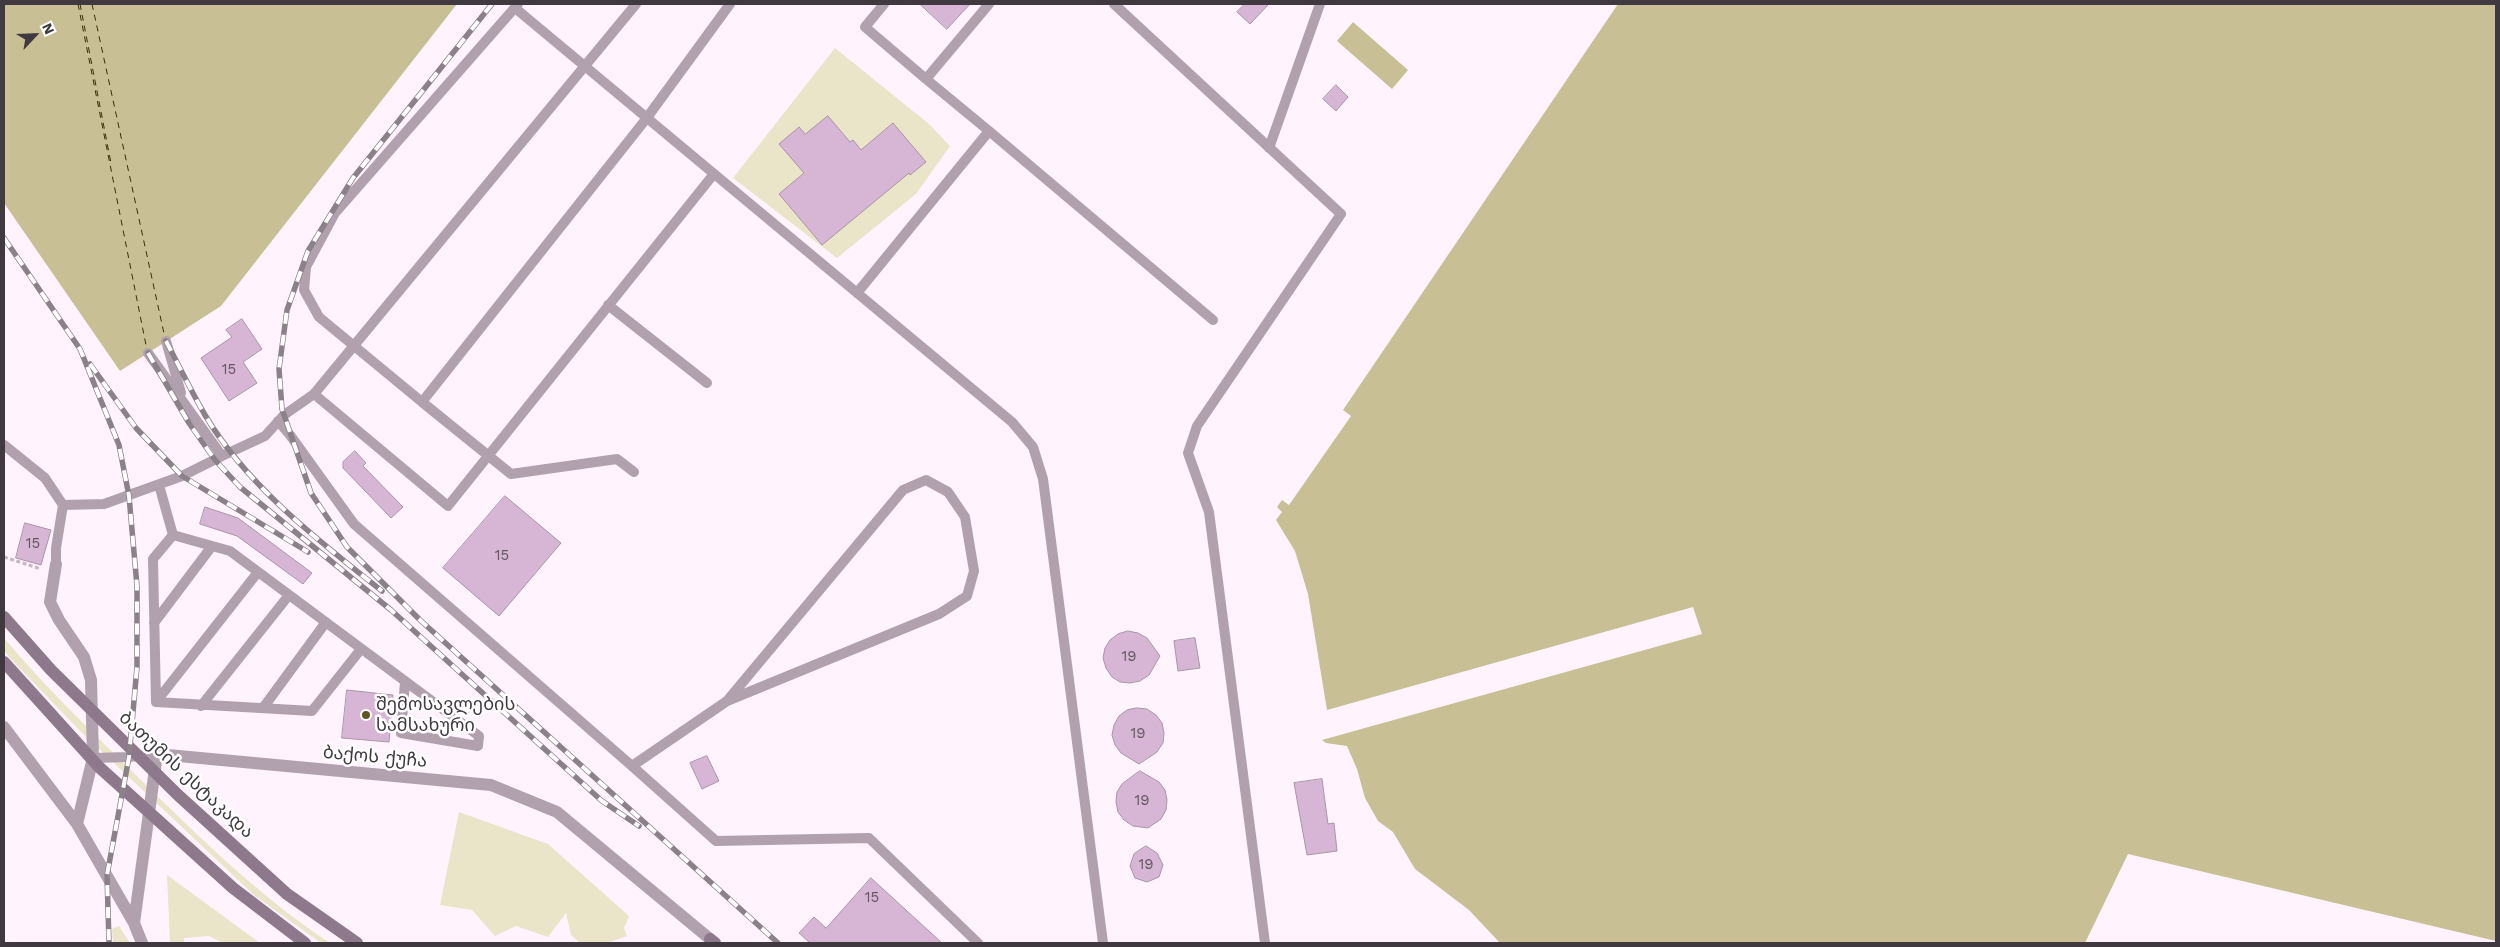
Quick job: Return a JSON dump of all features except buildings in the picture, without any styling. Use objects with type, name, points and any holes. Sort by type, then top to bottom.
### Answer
[{"type":"main road","name":"ბათუმის ესტაკადა","points":[[4,618],[51,670],[178,795],[286,894],[357,943]]},
{"type":"main road","points":[[4,662],[99,767],[233,888],[305,943]]},
{"type":"street","points":[[55,568],[50,602],[59,620],[84,657],[91,680],[93,758],[78,824]]},
{"type":"street","points":[[4,727],[78,824],[134,923],[142,943]]},
{"type":"street","points":[[134,923],[157,754]]},
{"type":"street","name":"ბაქოს ქუჩა","points":[[157,754],[491,785],[557,812],[713,941]]},
{"type":"lane","points":[[63,505],[104,504],[182,476],[265,436],[278,421],[314,394],[636,4]]},
{"type":"lane","points":[[422,402],[646,119],[730,4]]},
{"type":"lane","points":[[884,4],[865,27],[1214,320]]},
{"type":"lane","points":[[926,79],[989,4]]},
{"type":"lane","points":[[1114,4],[1341,214],[1197,426],[1188,453],[1209,512],[1265,943]]},
{"type":"lane","points":[[1269,148],[1320,4]]},
{"type":"lane","points":[[634,472],[617,459],[511,474],[319,317],[304,290],[306,267],[335,213],[516,6],[585,68],[1012,422],[1033,447],[1043,479],[1103,943]]},
{"type":"lane","points":[[857,292],[989,131]]},
{"type":"lane","points":[[314,394],[448,506],[713,175]]},
{"type":"lane","points":[[608,305],[706,383]]},
{"type":"lane","points":[[166,341],[183,402]]},
{"type":"lane","points":[[148,353],[222,456]]},
{"type":"lane","points":[[278,421],[354,524],[716,841],[869,838],[978,943]]},
{"type":"lane","points":[[4,445],[45,478],[63,505],[56,548],[55,568]]},
{"type":"lane","points":[[632,766],[726,701],[939,614],[967,596],[974,571],[965,518],[948,492],[926,480],[903,490],[726,701]]},
{"type":"lane","points":[[159,485],[173,535]]},
{"type":"lane","points":[[173,535],[230,550],[258,572],[326,622],[361,649],[406,682],[478,736],[478,746],[401,733],[406,682]]},
{"type":"lane","points":[[156,702],[153,559],[173,535]]},
{"type":"lane","points":[[154,623],[212,546]]},
{"type":"lane","points":[[156,702],[258,572]]},
{"type":"lane","points":[[201,706],[289,595]]},
{"type":"lane","points":[[263,708],[326,622]]},
{"type":"lane","points":[[156,702],[312,711],[361,649]]},
{"type":"lane","points":[[93,758],[129,758],[157,754]]},
{"type":"path","points":[[4,558],[55,568]]},
{"type":"shaded area","points":[[4,4],[457,4],[221,306],[120,371],[4,203]]},
{"type":"shaded area","points":[[1618,4],[2496,4],[2496,941],[2128,854],[2085,943],[1500,943],[1469,910],[1415,869],[1393,832],[1378,821],[1365,798],[1357,769],[1347,746],[1326,743],[1322,740],[1702,634],[1693,607],[1327,710],[1308,594],[1295,551],[1276,520],[1282,512],[1277,507],[1282,500],[1289,505],[1351,416],[1343,410]]},
{"type":"shaded area","points":[[1353,22],[1408,70],[1392,89],[1337,41]]},
{"type":"shaded area","points":[[835,48],[929,124],[950,146],[916,194],[837,258],[733,178]]},
{"type":"shaded area","points":[[4,638],[69,709],[230,865],[279,906],[330,943],[321,943],[254,895],[80,731],[9,657],[4,650]]},
{"type":"shaded area","points":[[459,812],[548,844],[629,916],[624,928],[627,936],[607,943],[580,943],[571,935],[566,913],[548,937],[516,926],[495,936],[472,910],[440,905]]},
{"type":"shaded area","points":[[167,875],[260,943],[223,943],[209,936],[184,938],[184,943],[170,943]]},
{"type":"shaded area","points":[[119,926],[130,943],[113,943],[112,929]]},
{"type":"ferry route","points":[[78,4],[147,350]]},
{"type":"ferry route","points":[[80,4],[111,163]]},
{"type":"ferry route","points":[[92,4],[165,338]]},
{"type":"railway","points":[[492,4],[353,178],[308,251],[287,310],[279,369],[282,409],[311,493],[347,547],[420,620],[778,943]]},
{"type":"railway","points":[[4,238],[80,349],[119,445],[129,496],[137,586],[137,667],[129,757],[107,875],[109,943]]},
{"type":"railway","points":[[166,341],[205,415],[222,441],[242,465],[263,489],[309,532],[382,591]]},
{"type":"railway","points":[[148,353],[189,423],[215,460],[240,487],[391,610],[602,801],[639,826]]},
{"type":"railway","points":[[90,364],[136,428],[182,476],[308,552]]},
{"type":"place","name":"შემოსავლების სამსახური","points":[[366,715]]}]
